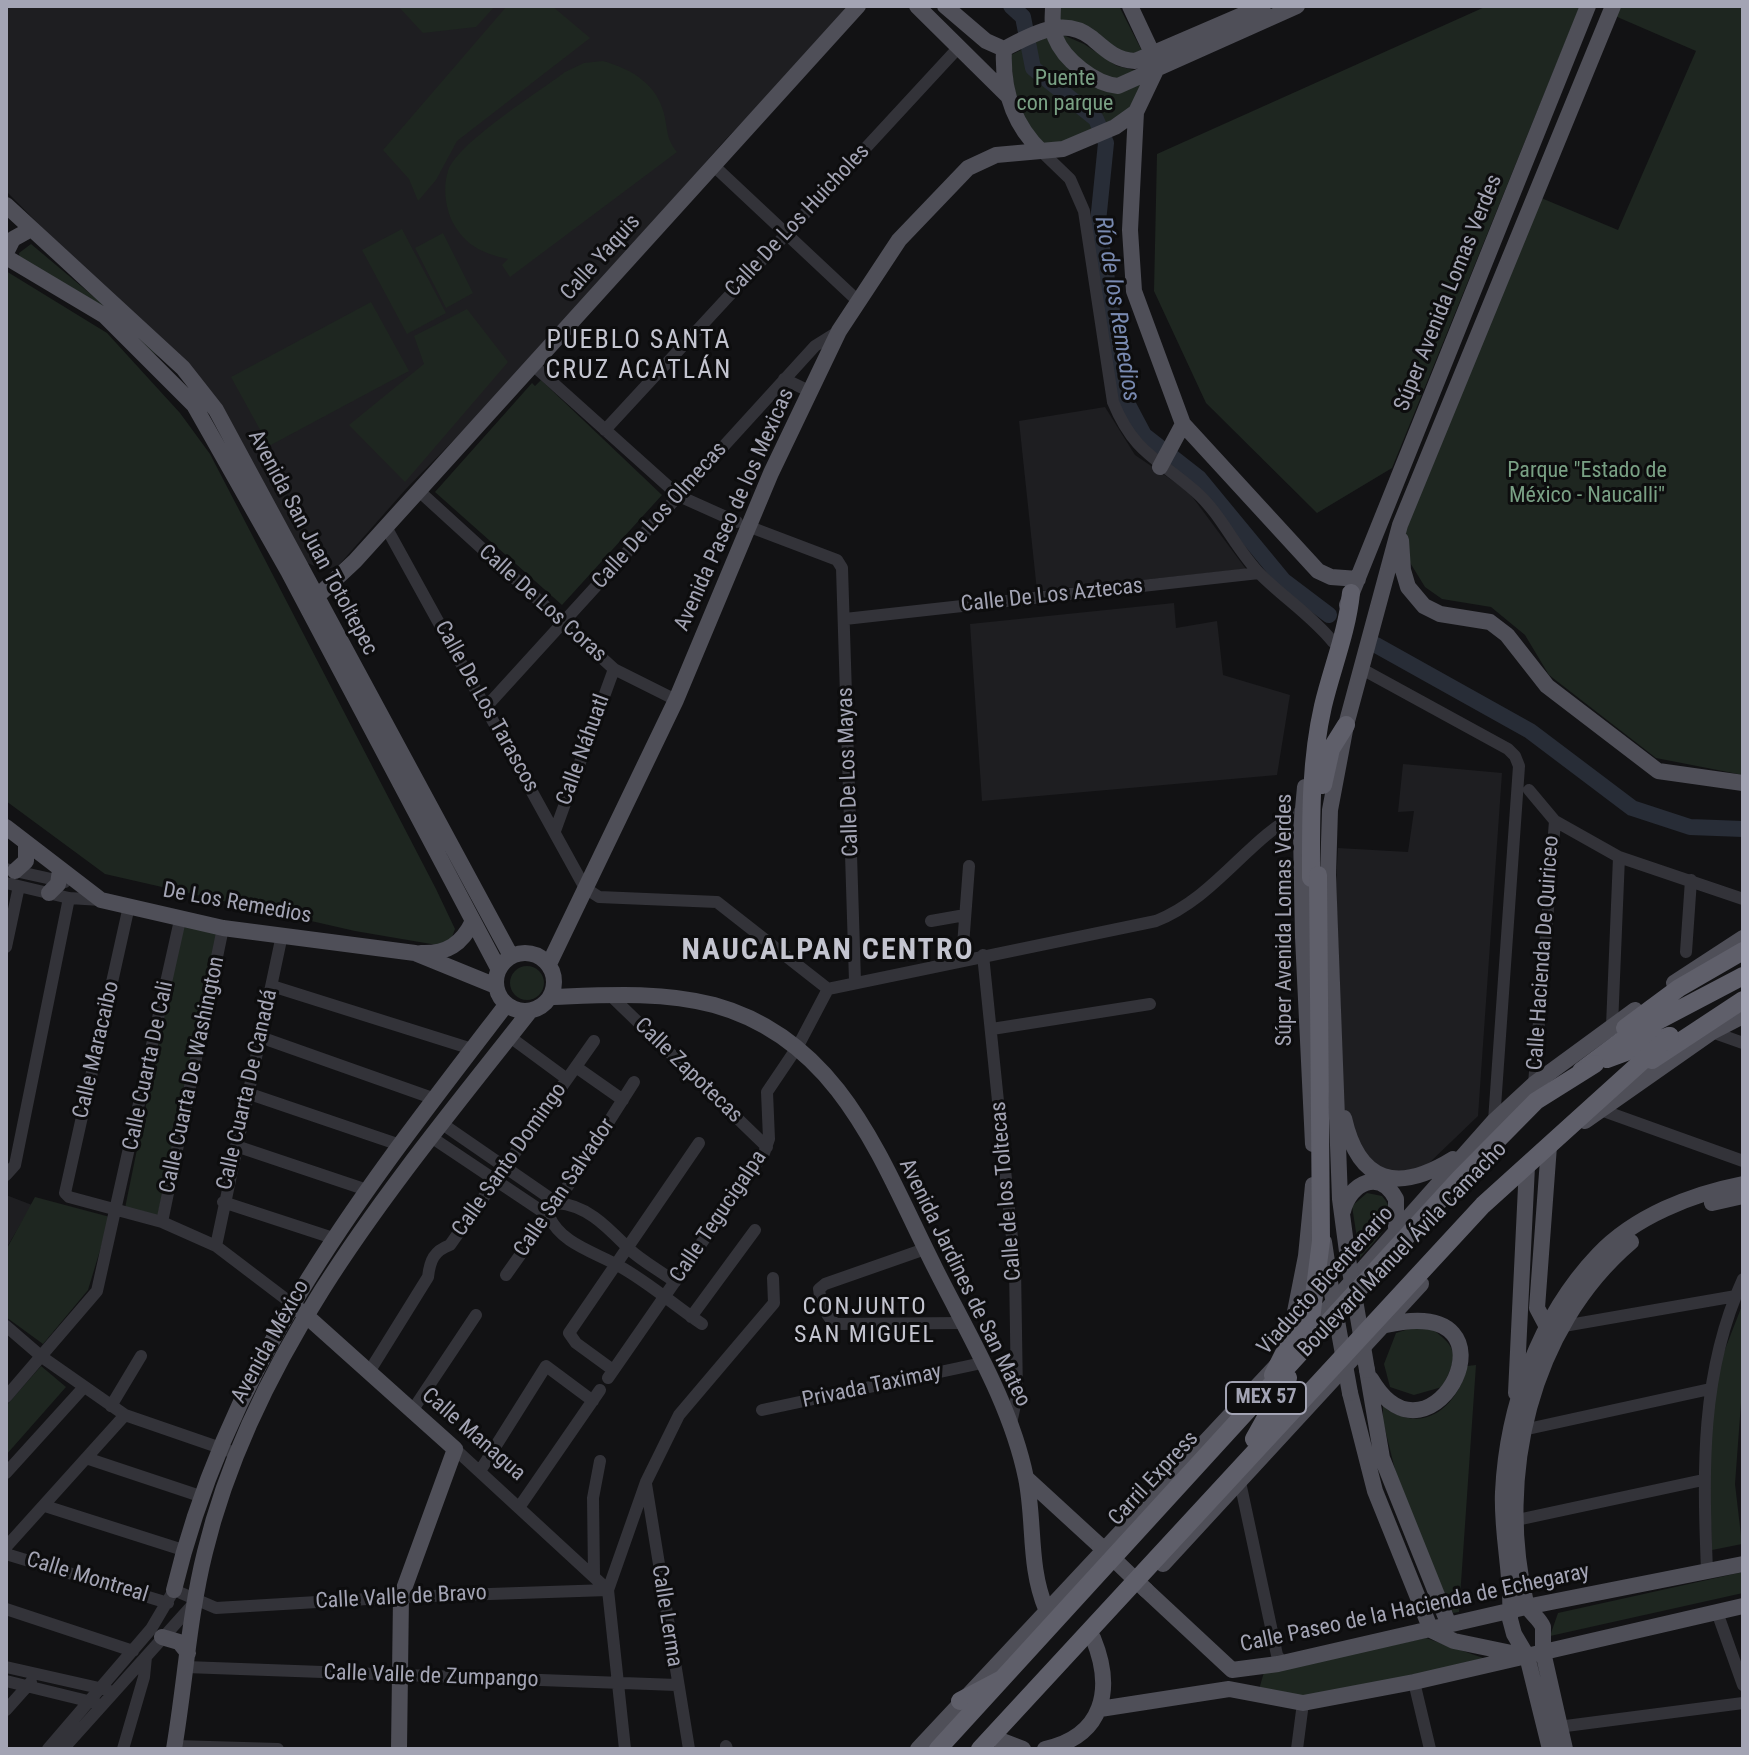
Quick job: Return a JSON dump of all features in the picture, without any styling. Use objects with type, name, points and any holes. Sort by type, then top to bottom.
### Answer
[{"type":"highway","points":[[1272,1373],[1298,1327],[1317,1214],[1315,754],[1323,706],[1355,586]]},
{"type":"highway","points":[[1238,1476],[1299,1356],[1316,1290],[1323,1143],[1314,877],[1326,765],[1336,737],[1346,725]]},
{"type":"highway","points":[[1535,1094],[1653,1006],[1743,951]]},
{"type":"highway","name":"Boulevard Manuel Ávila Camacho","points":[[945,1749],[1514,1127],[1625,1038],[1743,976]]},
{"type":"highway","points":[[980,1749],[1238,1476],[1483,1205],[1670,1036],[1743,990]]},
{"type":"highway","name":"Boulevard Manuel Ávila Camacho","points":[[970,1749],[1387,1297],[1540,1142],[1743,1000]]},
{"type":"highway","points":[[1535,1094],[1595,1064],[1670,1036]]},
{"type":"highway","name":"Viaducto Bicentenario","points":[[921,1749],[1462,1168],[1535,1094]]},
{"type":"highway","name":"Carril Express","points":[[938,1749],[1535,1094]]},
{"type":"highway","points":[[960,1701],[1016,1671]]},
{"type":"main road","name":"Calle Yaquis","points":[[311,602],[355,561],[858,6]]},
{"type":"main road","points":[[917,6],[1008,96],[1022,129],[1041,151]]},
{"type":"main road","points":[[945,6],[986,41],[1011,45],[1047,29],[1086,34],[1109,53],[1126,61],[1155,63],[1297,6]]},
{"type":"main road","points":[[1047,29],[1053,6]]},
{"type":"main road","points":[[1130,6],[1155,63],[1136,112],[1130,230],[1134,291],[1183,435],[1318,571],[1355,586]]},
{"type":"main road","points":[[1047,29],[1062,48],[1100,83],[1118,86],[1263,6]]},
{"type":"main road","name":"Súper Avenida Lomas Verdes","points":[[1431,1630],[1375,1491],[1350,1393],[1330,1282],[1312,1136],[1305,1001],[1302,811],[1315,721],[1333,642],[1588,6]]},
{"type":"main road","name":"Súper Avenida Lomas Verdes","points":[[1449,1625],[1382,1458],[1342,1221],[1328,866],[1330,810],[1346,725],[1365,671],[1400,525],[1612,8]]},
{"type":"main road","points":[[1008,96],[1011,45]]},
{"type":"main road","name":"Avenida Paseo de los Mexicas","points":[[549,964],[676,700],[744,524],[839,331],[899,240],[956,177],[996,155],[1063,149],[1115,127],[1136,112]]},
{"type":"main road","name":"Avenida San Juan Totoltepec","points":[[7,211],[31,229],[183,368],[200,388],[299,565],[311,602],[496,973]]},
{"type":"main road","points":[[6,255],[13,239],[31,229]]},
{"type":"main road","name":"Avenida San Juan Totoltepec","points":[[6,255],[105,316],[174,381],[194,405],[311,602],[473,921],[496,973]]},
{"type":"main road","points":[[1166,467],[1183,435]]},
{"type":"main road","points":[[1372,541],[1400,525],[1403,570],[1408,587],[1424,606],[1440,614],[1478,618],[1499,628],[1547,686],[1658,771],[1743,783]]},
{"type":"main road","points":[[299,565],[313,574],[325,576],[355,561]]},
{"type":"main road","name":"De Los Remedios","points":[[6,827],[26,845],[56,881],[101,900],[223,928],[415,953],[496,973]]},
{"type":"main road","points":[[12,877],[26,861],[26,845]]},
{"type":"main road","points":[[415,953],[443,952],[454,947],[473,921]]},
{"type":"main road","name":"Boulevard Manuel Ávila Camacho","points":[[921,1749],[960,1701],[1272,1373],[1494,1121],[1535,1094],[1612,1026],[1743,938]]},
{"type":"main road","points":[[531,953],[549,964],[553,990],[530,1011],[506,1005],[496,973],[531,953]]},
{"type":"main road","name":"Avenida Jardines de San Mateo","points":[[553,990],[712,1005],[746,1016],[798,1046],[843,1094],[925,1249],[982,1363],[1010,1428],[1026,1478],[1035,1579],[1046,1609]]},
{"type":"main road","name":"Avenida México","points":[[171,1596],[200,1496],[218,1448],[291,1303],[367,1190],[506,1005]]},
{"type":"main road","name":"Avenida México","points":[[174,1747],[205,1552],[238,1454],[264,1394],[307,1315],[366,1227],[441,1123],[530,1011]]},
{"type":"main road","name":"Boulevard Manuel Ávila Camacho","points":[[992,1744],[1093,1638],[1238,1476],[1386,1325],[1527,1166],[1549,1146],[1712,1032],[1743,1016]]},
{"type":"main road","points":[[1336,1083],[1350,1145],[1357,1158],[1378,1174],[1398,1178],[1422,1175],[1462,1154]]},
{"type":"main road","points":[[1272,1373],[1297,1315],[1313,1194],[1312,1136]]},
{"type":"main road","points":[[1549,1146],[1537,1308],[1554,1326]]},
{"type":"main road","points":[[1527,1166],[1521,1420],[1515,1489],[1518,1610],[1511,1628],[1535,1654],[1565,1749]]},
{"type":"main road","points":[[1342,1221],[1354,1188],[1363,1182],[1375,1181],[1389,1188],[1396,1199],[1396,1234]]},
{"type":"main road","points":[[1550,1749],[1535,1654],[1543,1627],[1518,1610],[1503,1490],[1521,1420],[1554,1326],[1598,1254],[1639,1223],[1678,1203],[1743,1184]]},
{"type":"main road","points":[[1554,1326],[1604,1265],[1643,1232],[1682,1212],[1743,1196]]},
{"type":"main road","points":[[348,1217],[366,1227]]},
{"type":"main road","name":"Calle Managua","points":[[291,1303],[455,1449]]},
{"type":"main road","points":[[1368,1372],[1383,1398],[1396,1406],[1409,1408],[1435,1403],[1450,1392],[1457,1379],[1462,1362],[1458,1343],[1447,1329],[1420,1318],[1386,1325]]},
{"type":"main road","points":[[399,1749],[401,1597],[455,1449]]},
{"type":"main road","name":"Calle Paseo de la Hacienda de Echegaray","points":[[1026,1478],[1232,1670],[1274,1664],[1743,1564]]},
{"type":"main road","points":[[1418,1600],[1429,1601],[1435,1591]]},
{"type":"main road","name":"Calle Paseo de la Hacienda de Echegaray","points":[[1100,1709],[1229,1689],[1303,1703],[1414,1682],[1743,1606]]},
{"type":"main road","points":[[1431,1630],[1454,1641],[1535,1654]]},
{"type":"main road","points":[[157,1633],[179,1642],[187,1660]]},
{"type":"main road","points":[[1045,1749],[1068,1742],[1088,1725],[1100,1709],[1104,1678],[1093,1638]]},
{"type":"main road","points":[[1251,1693],[1274,1664]]},
{"type":"main road","points":[[1274,1664],[1272,1681],[1276,1699]]},
{"type":"main road","points":[[1229,1689],[1232,1670]]},
{"type":"main road","points":[[992,1744],[1023,1749]]},
{"type":"street","name":"Calle De Los Huicholes","points":[[605,430],[959,47]]},
{"type":"street","points":[[1041,151],[1070,179],[1084,211],[1113,402],[1131,438],[1209,505],[1259,573],[1319,624],[1333,642]]},
{"type":"street","points":[[714,166],[859,302]]},
{"type":"street","name":"Calle De Los Olmecas","points":[[486,707],[784,379],[815,346],[839,331]]},
{"type":"street","points":[[533,365],[679,496],[744,524]]},
{"type":"street","points":[[784,379],[811,392]]},
{"type":"street","name":"Calle De Los Coras","points":[[419,491],[614,669],[676,700]]},
{"type":"street","name":"Calle De Los Mayas","points":[[744,524],[841,563],[855,981]]},
{"type":"street","name":"Calle De Los Tarascos","points":[[386,527],[585,888]]},
{"type":"street","name":"Calle De Los Aztecas","points":[[845,619],[1259,573]]},
{"type":"street","name":"Calle Náhuatl","points":[[555,831],[614,669]]},
{"type":"street","points":[[1365,671],[1515,756],[1519,766],[1494,1121]]},
{"type":"street","points":[[1529,790],[1555,821],[1619,857],[1743,899]]},
{"type":"street","points":[[585,888],[599,897],[717,902],[828,989],[1156,921],[1176,913],[1223,878],[1274,827],[1302,811]]},
{"type":"street","name":"Calle Hacienda De Quiriceo","points":[[1535,1094],[1555,821]]},
{"type":"street","points":[[1612,1026],[1619,857]]},
{"type":"street","points":[[962,959],[969,866]]},
{"type":"street","points":[[6,947],[12,877],[56,881],[74,891],[8,1175]]},
{"type":"street","points":[[1686,952],[1691,880]]},
{"type":"street","name":"Calle Maracaibo","points":[[117,1212],[65,1193],[129,906]]},
{"type":"street","points":[[931,921],[965,915]]},
{"type":"street","name":"Calle Cuarta De Cali","points":[[6,1397],[97,1291],[180,920]]},
{"type":"street","name":"Calle Cuarta De Washington","points":[[162,1222],[223,928]]},
{"type":"street","name":"Calle Cuarta De Canadá","points":[[216,1246],[282,935]]},
{"type":"street","name":"Calle de los Toltecas","points":[[983,955],[1015,1267],[1017,1396],[1010,1428]]},
{"type":"street","points":[[272,986],[472,1049]]},
{"type":"street","name":"Calle Tegucigalpa","points":[[520,1506],[767,1147],[767,1092],[798,1046],[828,989]]},
{"type":"street","name":"Calle Zapotecas","points":[[610,995],[767,1147]]},
{"type":"street","points":[[992,1029],[1150,1004]]},
{"type":"street","points":[[1712,1032],[1743,1043]]},
{"type":"street","points":[[260,1037],[435,1099]]},
{"type":"street","points":[[510,1037],[567,1079]]},
{"type":"street","name":"Calle Santo Domingo","points":[[369,1372],[428,1277],[429,1264],[438,1250],[450,1245],[594,1041]]},
{"type":"street","points":[[576,1067],[623,1100]]},
{"type":"street","name":"Calle San Salvador","points":[[506,1275],[549,1216],[634,1082]]},
{"type":"street","points":[[247,1093],[400,1145]]},
{"type":"street","points":[[1601,1110],[1743,1161]]},
{"type":"street","points":[[441,1123],[557,1203],[575,1206],[602,1223],[615,1232],[628,1248],[675,1282]]},
{"type":"street","points":[[431,1137],[549,1216],[558,1231],[599,1259],[617,1264],[697,1320],[755,1230]]},
{"type":"street","points":[[604,1385],[569,1333],[699,1143]]},
{"type":"street","points":[[236,1146],[367,1190]]},
{"type":"street","points":[[223,1202],[333,1238]]},
{"type":"street","points":[[117,1212],[162,1222],[216,1246],[291,1303]]},
{"type":"street","points":[[925,1249],[819,1289],[832,1323],[962,1323]]},
{"type":"street","points":[[625,1749],[608,1590],[646,1482],[686,1406],[774,1303],[773,1278]]},
{"type":"street","points":[[1707,1571],[1703,1480],[1710,1389],[1743,1279]]},
{"type":"street","points":[[1554,1326],[1736,1296]]},
{"type":"street","points":[[412,1411],[476,1315]]},
{"type":"street","points":[[6,1326],[42,1357],[125,1415],[238,1454]]},
{"type":"street","points":[[111,1406],[141,1356]]},
{"type":"street","name":"Privada Taximay","points":[[762,1410],[982,1363]]},
{"type":"street","points":[[480,1471],[546,1366],[604,1385]]},
{"type":"street","points":[[6,1473],[84,1387]]},
{"type":"street","points":[[1521,1420],[1710,1389]]},
{"type":"street","points":[[6,1547],[125,1415]]},
{"type":"street","name":"Calle Managua","points":[[455,1449],[608,1590]]},
{"type":"street","points":[[86,1458],[200,1496]]},
{"type":"street","points":[[594,1574],[593,1498],[600,1461]]},
{"type":"street","points":[[1238,1476],[1277,1655],[1274,1664]]},
{"type":"street","points":[[1517,1520],[1703,1480]]},
{"type":"street","name":"Calle Lerma","points":[[646,1482],[689,1749]]},
{"type":"street","points":[[45,1506],[183,1550]]},
{"type":"street","name":"Calle Montreal","points":[[6,1554],[196,1601]]},
{"type":"street","name":"Calle Valle de Bravo","points":[[196,1601],[216,1608],[401,1597],[608,1590]]},
{"type":"street","points":[[123,1749],[144,1677],[146,1657],[171,1596]]},
{"type":"street","points":[[109,1690],[133,1651],[196,1601]]},
{"type":"street","points":[[6,1609],[133,1651]]},
{"type":"street","points":[[1717,1612],[1743,1685]]},
{"type":"street","points":[[48,1749],[146,1657]]},
{"type":"street","name":"Calle Valle de Zumpango","points":[[187,1660],[400,1676],[677,1685]]},
{"type":"street","points":[[6,1667],[109,1690]]},
{"type":"street","points":[[6,1710],[37,1675]]},
{"type":"street","points":[[6,1681],[96,1703]]},
{"type":"street","points":[[1414,1682],[1430,1749]]},
{"type":"street","points":[[66,1748],[96,1703]]},
{"type":"street","points":[[1297,1749],[1303,1703]]},
{"type":"street","points":[[1558,1727],[1743,1703]]},
{"type":"street","points":[[174,1747],[278,1749]]},
{"type":"shaded area","points":[[6,6],[856,6],[726,139],[531,361],[406,489],[338,566],[324,570],[305,562],[221,409],[6,191]]},
{"type":"shaded area","points":[[1105,407],[1135,455],[1188,491],[1246,569],[1037,591],[1019,421]]},
{"type":"shaded area","points":[[1174,603],[1176,628],[1217,621],[1223,675],[1290,695],[1277,775],[982,801],[970,624]]},
{"type":"shaded area","points":[[1403,764],[1502,773],[1478,1116],[1427,1165],[1406,1174],[1382,1170],[1358,1157],[1344,1117],[1336,883],[1338,848],[1408,852],[1414,811],[1398,812]]},
{"type":"shaded area","points":[[6,1195],[32,1205],[7,1247],[6,1247]]},
{"type":"green space","points":[[495,6],[476,27],[423,33],[399,7]]},
{"type":"green space","points":[[507,6],[552,6],[590,38],[457,141],[436,180],[418,201],[409,179],[383,150]]},
{"type":"green space","points":[[1058,6],[1119,6],[1143,53],[1128,57],[1058,21]]},
{"type":"green space","points":[[1487,6],[1580,6],[1392,468],[1317,513],[1206,403],[1154,291],[1157,154]]},
{"type":"green space","name":"Parque \"Estado de México - Naucalli\"","points":[[1620,6],[1743,6],[1743,775],[1656,758],[1549,675],[1525,635],[1491,607],[1442,599],[1425,587],[1409,561],[1400,525],[1534,195],[1618,230],[1696,51],[1615,16]]},
{"type":"green space","name":"Puente con parque","points":[[1063,35],[1084,44],[1117,66],[1151,74],[1124,118],[1062,146],[1041,144],[1021,114],[1011,55],[1047,37]]},
{"type":"green space","points":[[603,61],[634,74],[657,96],[668,136],[677,152],[510,277],[502,265],[508,259],[474,246],[456,228],[446,201],[448,171],[466,147],[482,133],[565,72],[584,63]]},
{"type":"green space","points":[[402,229],[446,313],[407,334],[362,250]]},
{"type":"green space","points":[[443,233],[473,293],[446,308],[415,248]]},
{"type":"green space","points":[[31,244],[156,349],[158,356],[20,263],[19,253]]},
{"type":"green space","points":[[6,271],[107,333],[180,413],[210,454],[436,889],[455,929],[451,940],[437,945],[355,931],[105,874],[6,801]]},
{"type":"green space","points":[[371,302],[409,371],[269,446],[231,377]]},
{"type":"green space","points":[[467,309],[508,362],[405,482],[349,425],[424,364],[414,336]]},
{"type":"green space","points":[[541,380],[662,495],[562,605],[435,492],[532,383],[535,386]]},
{"type":"green space","points":[[183,924],[219,931],[156,1223],[124,1213]]},
{"type":"green space","points":[[527,966],[539,971],[544,983],[539,995],[527,1000],[515,995],[510,983],[515,971]]},
{"type":"green space","points":[[1367,1193],[1382,1196],[1388,1204],[1389,1213],[1379,1237],[1360,1258],[1352,1206]]},
{"type":"green space","points":[[35,1197],[110,1217],[88,1290],[43,1344],[6,1317],[6,1250]]},
{"type":"green space","points":[[1743,1303],[1743,1376],[1735,1484],[1742,1544],[1712,1550],[1708,1446],[1715,1375]]},
{"type":"green space","points":[[1425,1324],[1449,1344],[1452,1351],[1452,1365],[1442,1387],[1414,1395],[1390,1387],[1384,1364],[1396,1333]]},
{"type":"green space","points":[[1476,1365],[1459,1612],[1453,1613],[1400,1490],[1383,1421],[1383,1404],[1391,1412],[1411,1418],[1434,1414],[1444,1408],[1459,1389],[1467,1366]]},
{"type":"green space","points":[[41,1366],[66,1387],[6,1455],[6,1406]]},
{"type":"green space","points":[[1743,1572],[1743,1593],[1550,1636],[1558,1613]]},
{"type":"green space","points":[[1426,1638],[1486,1659],[1299,1701],[1258,1693],[1264,1672]]},
{"type":"waterway","name":"Río de los Remedios","points":[[1011,6],[1023,17],[1033,68],[1096,119],[1106,143],[1098,222],[1126,401],[1144,435],[1199,478],[1284,581],[1329,615]]},
{"type":"waterway","name":"Río de los Remedios","points":[[1376,645],[1530,731],[1632,808],[1690,827],[1743,829]]},
{"type":"district","name":"PUEBLO SANTA CRUZ ACATLÁN","points":[[639,356]]},
{"type":"district","name":"NAUCALPAN CENTRO","points":[[828,951]]},
{"type":"district","name":"CONJUNTO SAN MIGUEL","points":[[865,1322]]}]
